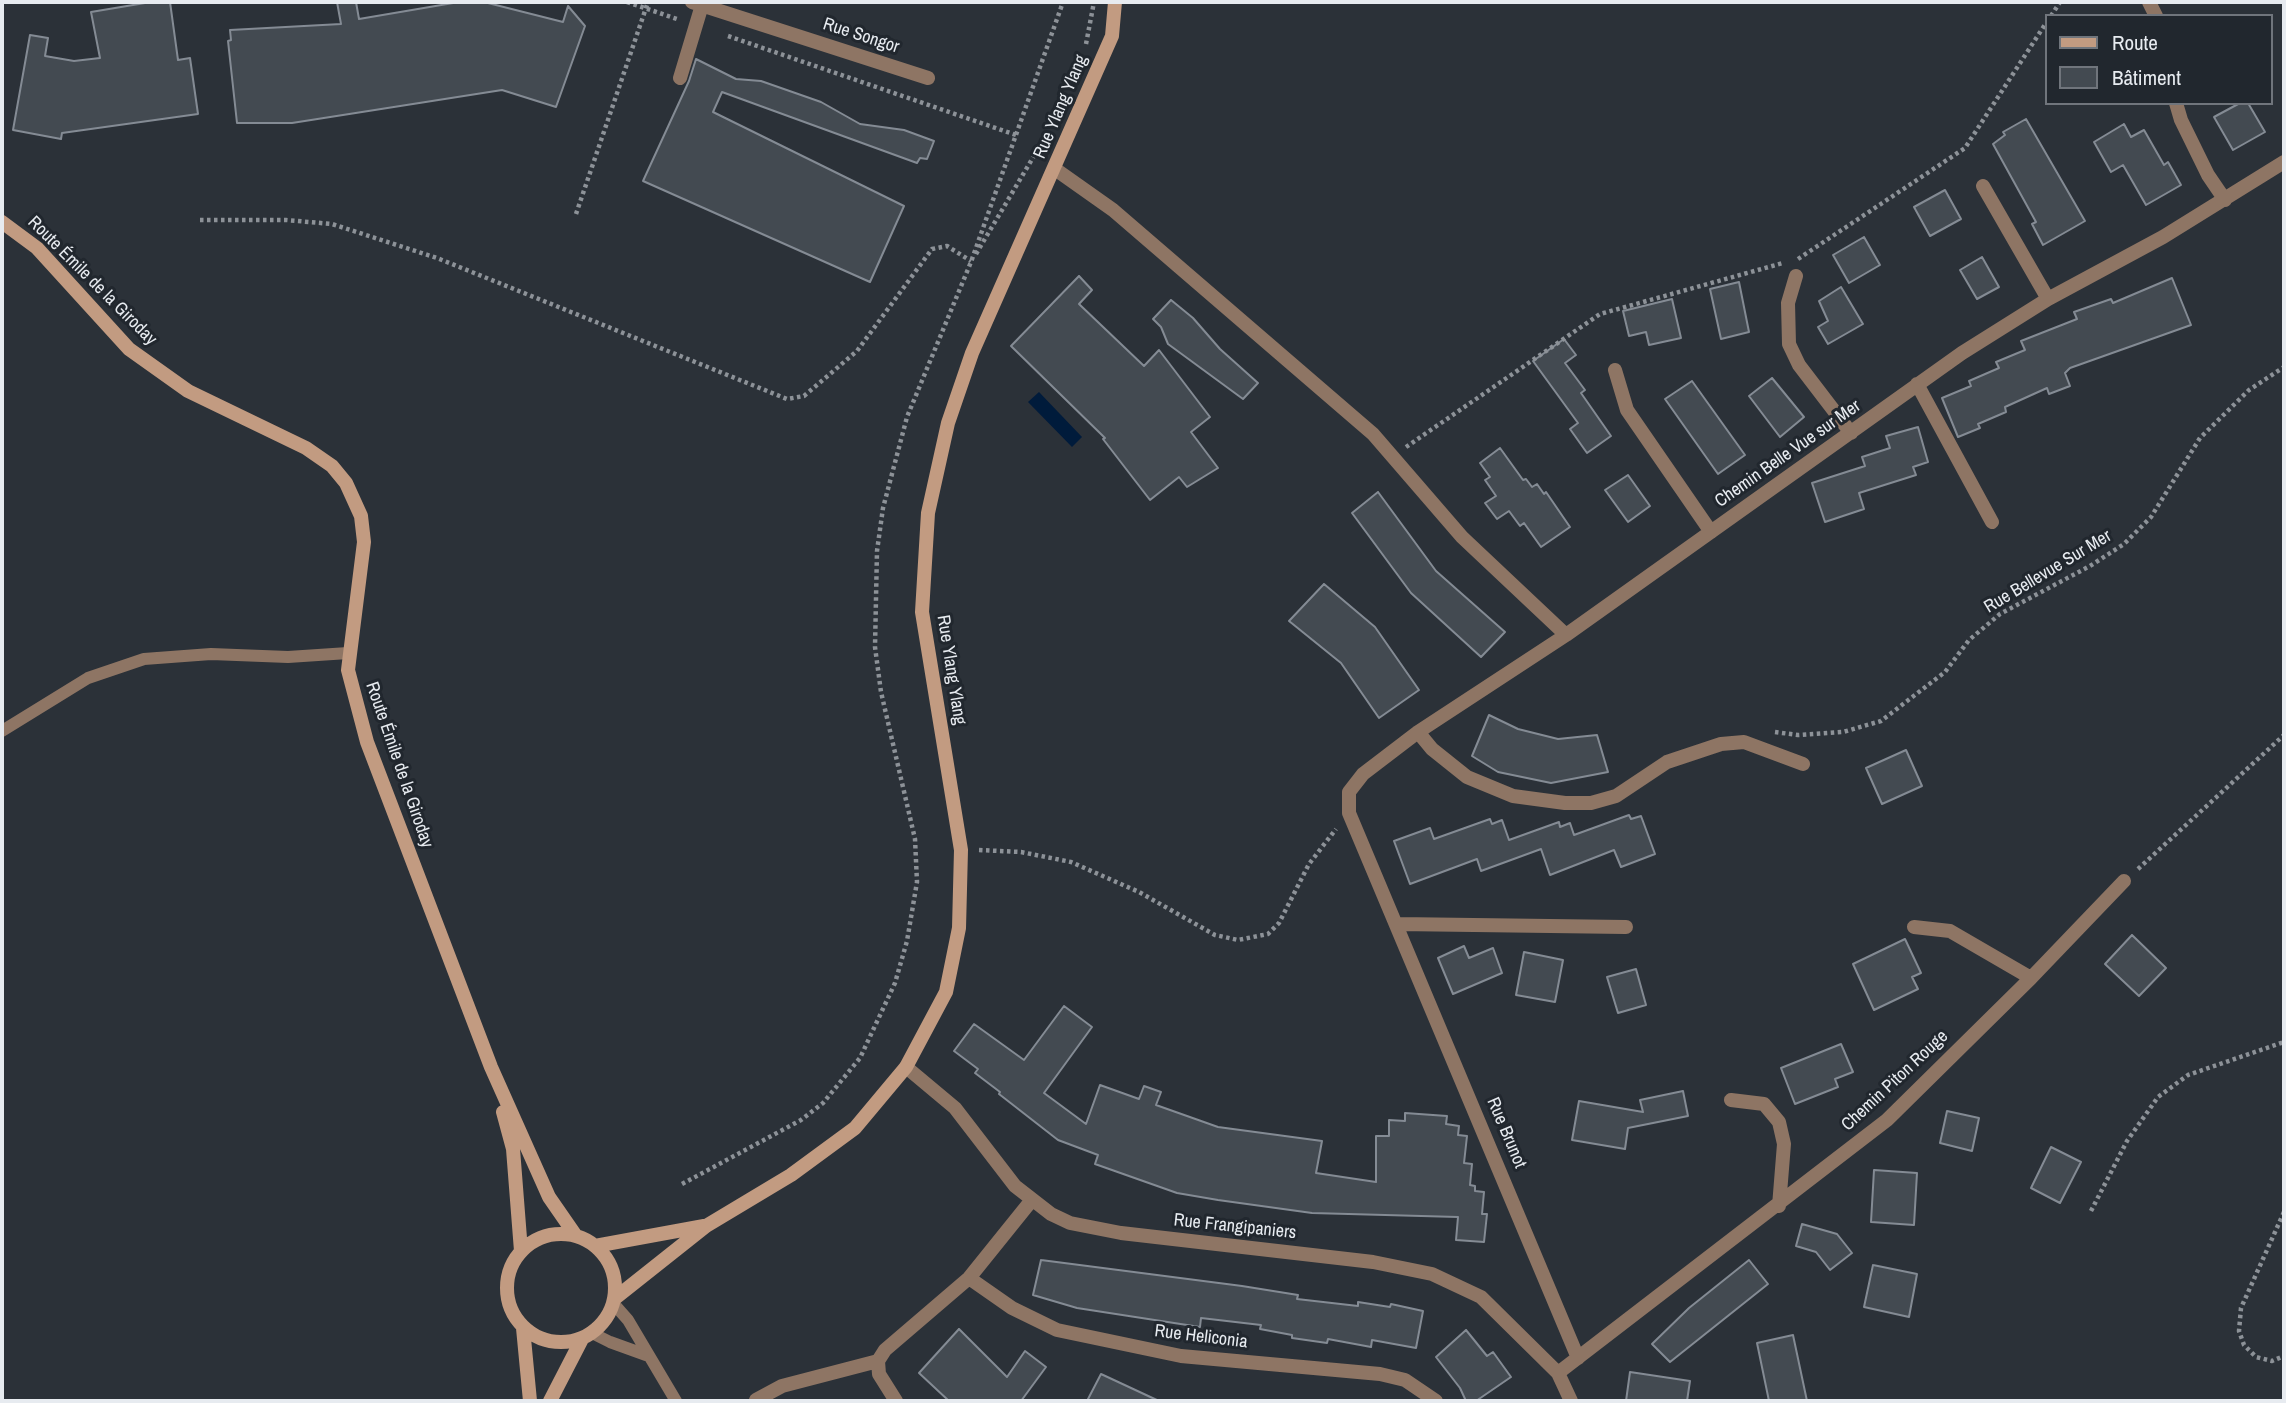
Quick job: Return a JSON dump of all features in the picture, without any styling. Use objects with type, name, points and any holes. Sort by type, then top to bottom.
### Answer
[{"type":"main road","name":"Rue Ylang Ylang","points":[[705,1226],[791,1175],[855,1128],[906,1067],[946,992],[958,928],[961,849],[922,612],[929,513],[948,423],[972,353],[1112,36],[1115,2]]},
{"type":"main road","name":"Route Émile de la Giroday","points":[[2,222],[37,248],[129,349],[188,391],[306,448],[332,466],[346,483],[361,516],[364,542],[348,653],[348,670],[367,742],[491,1067]]},
{"type":"main road","points":[[491,1067],[549,1197],[576,1236]]},
{"type":"main road","points":[[491,1067],[513,1149],[521,1251]]},
{"type":"main road","points":[[595,1246],[705,1226]]},
{"type":"main road","points":[[614,1301],[705,1226]]},
{"type":"main road","points":[[550,1401],[587,1336],[608,1315],[614,1301],[612,1270],[595,1246],[576,1236],[546,1235],[521,1251],[511,1265],[506,1281],[507,1299],[513,1315],[523,1328],[551,1342],[587,1336]]},
{"type":"main road","points":[[523,1328],[530,1401]]},
{"type":"street","name":"Rue Songor","points":[[680,78],[696,25],[697,4],[928,78]]},
{"type":"street","points":[[2177,105],[2181,120],[2208,175],[2225,200]]},
{"type":"street","name":"Chemin Belle Vue sur Mer","points":[[1349,813],[1349,792],[1363,774],[1418,732],[1566,635],[1917,384],[2048,299],[2225,200],[2284,162]]},
{"type":"street","points":[[1055,169],[1113,210],[1206,293],[1328,393],[1393,455],[1462,537],[1566,635]]},
{"type":"street","points":[[1983,186],[2048,299]]},
{"type":"street","points":[[1796,276],[1788,303],[1789,344],[1799,365],[1852,433]]},
{"type":"street","points":[[1615,370],[1627,410],[1711,532]]},
{"type":"street","points":[[1917,384],[1992,522]]},
{"type":"street","points":[[1418,732],[1432,749],[1467,777],[1513,796],[1564,803],[1591,803],[1616,796],[1667,762],[1721,744],[1744,742],[1803,764]]},
{"type":"street","name":"Rue Brunot","points":[[1349,813],[1398,924],[1578,1358]]},
{"type":"street","name":"Chemin Piton Rouge","points":[[1558,1373],[1779,1206],[1886,1120],[2031,978],[2124,881]]},
{"type":"street","points":[[1398,924],[1626,927]]},
{"type":"street","points":[[1914,928],[1950,931],[2031,978]]},
{"type":"street","name":"Rue Frangipaniers","points":[[906,1067],[955,1108],[1015,1186],[1031,1201],[1070,1223],[1121,1233],[1373,1262],[1432,1274],[1481,1297],[1558,1373],[1571,1401]]},
{"type":"street","points":[[1731,1100],[1764,1104],[1779,1122],[1784,1144],[1779,1206]]},
{"type":"street","points":[[896,1401],[878,1374],[878,1361],[885,1350],[970,1278],[1031,1201]]},
{"type":"street","name":"Rue Heliconia","points":[[970,1278],[1012,1308],[1057,1330],[1181,1356],[1380,1374],[1405,1380],[1436,1401]]},
{"type":"street","points":[[756,1400],[782,1386],[878,1361]]},
{"type":"lane","points":[[2,731],[88,678],[144,659],[211,654],[288,657],[348,653]]},
{"type":"lane","points":[[614,1301],[676,1401]]},
{"type":"lane","points":[[587,1336],[646,1355]]},
{"type":"path","points":[[627,2],[1016,135]]},
{"type":"path","points":[[576,214],[648,2]]},
{"type":"path","points":[[1085,49],[1094,2]]},
{"type":"path","points":[[1393,455],[1600,314],[1798,259],[1965,148],[2044,26]]},
{"type":"path","points":[[200,219],[286,220],[332,224],[437,258],[787,399],[804,396],[813,390],[856,351],[932,249],[947,246],[971,262],[1033,160],[1045,135]]},
{"type":"path","name":"Rue Bellevue Sur Mer","points":[[1765,730],[1798,735],[1843,732],[1881,721],[1945,671],[1969,640],[2000,614],[2090,566],[2123,544],[2151,517],[2200,438],[2249,390],[2284,367]]},
{"type":"path","points":[[2124,881],[2284,735]]},
{"type":"path","points":[[961,849],[1021,852],[1071,862],[1139,892],[1215,935],[1238,940],[1268,934],[1279,923],[1309,864],[1349,813]]},
{"type":"path","points":[[2091,1211],[2127,1141],[2158,1097],[2188,1075],[2284,1042]]},
{"type":"path","points":[[2284,1212],[2241,1308],[2239,1331],[2244,1345],[2256,1357],[2272,1361],[2284,1356]]},
{"type":"water","points":[[1039,392],[1082,437],[1072,447],[1028,402]]},
{"type":"building","points":[[151,2],[170,2],[178,60],[190,58],[198,114],[62,133],[61,139],[13,130],[30,35],[48,38],[45,56],[74,61],[100,58],[91,12]]},
{"type":"building","points":[[337,2],[356,2],[359,19],[459,2],[484,2],[563,22],[568,6],[585,26],[556,107],[502,90],[292,123],[237,123],[228,41],[231,40],[230,30],[341,24]]},
{"type":"building","points":[[696,59],[736,79],[761,81],[821,102],[860,124],[904,130],[934,141],[927,159],[920,158],[917,163],[722,92],[713,112],[904,206],[870,282],[643,181],[689,81]]},
{"type":"building","points":[[2236,105],[2249,105],[2265,132],[2233,150],[2214,117]]},
{"type":"building","points":[[2026,119],[2085,221],[2043,245],[2032,224],[2036,222],[1993,144],[2005,135],[2003,132]]},
{"type":"building","points":[[2124,124],[2131,137],[2144,130],[2164,165],[2168,162],[2181,185],[2146,205],[2123,165],[2111,172],[2094,142]]},
{"type":"building","points":[[1945,190],[1961,219],[1930,236],[1914,207]]},
{"type":"building","points":[[1864,237],[1880,265],[1849,283],[1833,255]]},
{"type":"building","points":[[1982,257],[1999,287],[1977,299],[1960,270]]},
{"type":"building","points":[[1079,276],[1092,290],[1079,304],[1144,366],[1159,350],[1210,417],[1191,432],[1218,468],[1187,487],[1179,477],[1150,500],[1103,439],[1105,438],[1011,346]]},
{"type":"building","points":[[2172,278],[2191,325],[2070,368],[2065,373],[2070,386],[2049,394],[2047,388],[2005,407],[2006,412],[1978,424],[1980,428],[1958,437],[1942,398],[1971,386],[1969,381],[1999,368],[1996,362],[2025,350],[2021,341],[2077,319],[2074,312],[2111,299],[2113,303]]},
{"type":"building","points":[[1739,282],[1749,332],[1721,339],[1710,289]]},
{"type":"building","points":[[1841,287],[1863,324],[1828,344],[1818,327],[1828,321],[1819,301]]},
{"type":"building","points":[[1672,299],[1681,338],[1649,345],[1646,332],[1629,336],[1623,311]]},
{"type":"building","points":[[1171,300],[1193,318],[1220,349],[1258,383],[1243,399],[1168,344],[1161,327],[1153,319]]},
{"type":"building","points":[[1564,339],[1576,355],[1565,363],[1585,390],[1581,393],[1611,436],[1587,453],[1570,429],[1578,423],[1533,361]]},
{"type":"building","points":[[1772,378],[1804,417],[1780,437],[1749,396]]},
{"type":"building","points":[[1692,381],[1745,455],[1718,474],[1665,399]]},
{"type":"building","points":[[1918,427],[1928,462],[1913,467],[1916,475],[1859,493],[1864,509],[1825,522],[1812,483],[1865,466],[1862,457],[1890,448],[1886,436]]},
{"type":"building","points":[[1500,448],[1523,480],[1526,479],[1532,487],[1537,484],[1544,494],[1546,492],[1570,527],[1541,547],[1524,523],[1520,526],[1509,511],[1497,519],[1485,503],[1496,496],[1485,480],[1490,477],[1480,463]]},
{"type":"building","points":[[1628,475],[1650,506],[1628,522],[1605,490]]},
{"type":"building","points":[[1378,492],[1436,571],[1505,632],[1481,657],[1411,593],[1352,513]]},
{"type":"building","points":[[1324,584],[1375,627],[1419,690],[1379,718],[1341,663],[1289,621]]},
{"type":"building","points":[[1489,715],[1518,729],[1558,739],[1597,735],[1608,772],[1551,783],[1498,772],[1472,756]]},
{"type":"building","points":[[1906,750],[1922,786],[1882,804],[1866,768]]},
{"type":"building","points":[[1629,815],[1631,819],[1641,816],[1655,854],[1621,867],[1614,850],[1550,875],[1541,849],[1481,871],[1477,859],[1410,884],[1394,841],[1430,828],[1434,839],[1490,819],[1492,824],[1502,820],[1509,840],[1559,822],[1560,827],[1570,823],[1574,835]]},
{"type":"building","points":[[2132,935],[2166,968],[2139,996],[2105,964]]},
{"type":"building","points":[[1905,939],[1921,973],[1912,977],[1918,989],[1874,1010],[1853,964]]},
{"type":"building","points":[[1464,946],[1469,958],[1493,948],[1502,973],[1453,994],[1438,958]]},
{"type":"building","points":[[1524,952],[1563,960],[1555,1002],[1516,995]]},
{"type":"building","points":[[1636,969],[1646,1005],[1618,1013],[1607,977]]},
{"type":"building","points":[[1064,1006],[1092,1027],[1044,1093],[1086,1124],[1100,1085],[1139,1099],[1144,1086],[1161,1092],[1156,1105],[1218,1127],[1322,1141],[1316,1173],[1376,1182],[1376,1136],[1389,1136],[1389,1120],[1405,1121],[1405,1113],[1447,1116],[1446,1124],[1459,1126],[1458,1135],[1467,1136],[1464,1163],[1472,1164],[1470,1185],[1475,1186],[1475,1191],[1484,1192],[1482,1214],[1487,1214],[1484,1242],[1456,1240],[1458,1217],[1312,1213],[1218,1200],[1177,1193],[1095,1164],[1098,1155],[1058,1140],[999,1094],[1000,1092],[975,1073],[978,1069],[954,1051],[974,1024],[1024,1060]]},
{"type":"building","points":[[1841,1044],[1853,1072],[1835,1079],[1838,1087],[1795,1104],[1781,1068]]},
{"type":"building","points":[[1683,1091],[1688,1116],[1628,1128],[1625,1149],[1572,1140],[1579,1101],[1643,1112],[1640,1100]]},
{"type":"building","points":[[1947,1111],[1979,1118],[1972,1151],[1940,1143]]},
{"type":"building","points":[[2051,1147],[2081,1162],[2060,1203],[2031,1188]]},
{"type":"building","points":[[1874,1170],[1917,1173],[1914,1225],[1871,1222]]},
{"type":"building","points":[[1802,1224],[1837,1234],[1852,1253],[1830,1270],[1816,1252],[1796,1246]]},
{"type":"building","points":[[1041,1260],[1242,1286],[1298,1295],[1297,1299],[1358,1306],[1358,1302],[1390,1307],[1391,1304],[1423,1311],[1416,1348],[1372,1340],[1371,1347],[1328,1339],[1327,1343],[1292,1338],[1292,1335],[1260,1329],[1261,1325],[1201,1318],[1200,1327],[1077,1308],[1033,1295]]},
{"type":"building","points":[[1749,1260],[1768,1284],[1670,1362],[1652,1344],[1689,1308]]},
{"type":"building","points":[[1873,1265],[1917,1274],[1909,1317],[1864,1307]]},
{"type":"building","points":[[959,1329],[1007,1377],[1025,1351],[1046,1367],[1021,1401],[949,1401],[919,1373]]},
{"type":"building","points":[[1466,1330],[1487,1356],[1493,1352],[1511,1377],[1476,1401],[1466,1401],[1460,1388],[1436,1357]]},
{"type":"building","points":[[1793,1335],[1807,1401],[1769,1401],[1757,1343]]},
{"type":"building","points":[[1630,1372],[1690,1381],[1687,1401],[1626,1401]]},
{"type":"building","points":[[1101,1374],[1159,1401],[1087,1401]]}]
